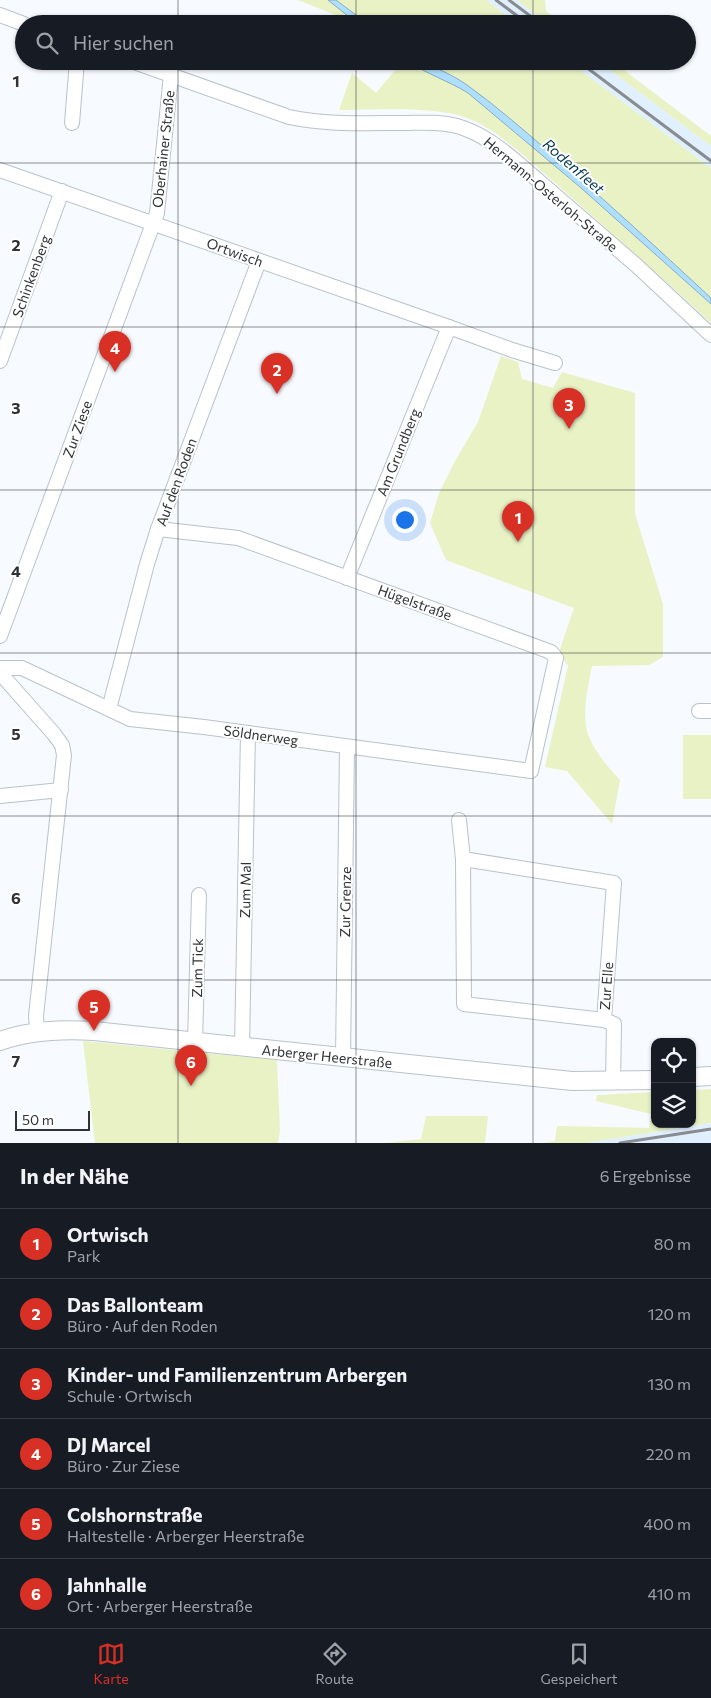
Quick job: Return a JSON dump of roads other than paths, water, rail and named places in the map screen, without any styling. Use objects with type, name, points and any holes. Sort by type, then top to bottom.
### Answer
[{"type":"main road","name":"Arberger Heerstraße","points":[[0,1040],[37,1031],[94,1031],[572,1082],[651,1080]]},
{"type":"main road","points":[[696,1077],[711,1076]]},
{"type":"street","points":[[0,15],[15,21]]},
{"type":"street","points":[[72,122],[76,70]]},
{"type":"street","name":"Hermann-Osterloh-Straße","points":[[159,70],[289,117],[309,122],[437,123],[456,126],[473,132],[499,147],[637,266],[711,335]]},
{"type":"street","name":"Oberhainer Straße","points":[[153,223],[157,212],[171,74]]},
{"type":"street","name":"Ortwisch","points":[[0,170],[512,350],[555,363]]},
{"type":"street","name":"Schinkenberg","points":[[0,361],[62,191]]},
{"type":"street","name":"Zur Ziese","points":[[0,636],[153,223]]},
{"type":"street","name":"Auf den Roden","points":[[109,709],[158,529],[259,261]]},
{"type":"street","name":"Am Grundberg","points":[[347,578],[450,327]]},
{"type":"street","name":"Hügelstraße","points":[[158,529],[238,538],[551,652],[556,658],[531,771]]},
{"type":"street","name":"Söldnerweg","points":[[0,668],[22,668],[130,718],[531,771]]},
{"type":"street","points":[[0,673],[62,745],[64,755],[37,1006],[37,1031]]},
{"type":"street","name":"Zum Mal","points":[[242,1047],[248,733]]},
{"type":"street","name":"Zur Grenze","points":[[343,1058],[347,746]]},
{"type":"street","points":[[0,796],[61,790]]},
{"type":"street","points":[[460,820],[463,859],[464,1004],[604,1020]]},
{"type":"street","name":"Zur Elle","points":[[463,859],[614,883],[604,1020],[614,1024],[613,1082]]},
{"type":"street","name":"Zum Tick","points":[[194,1042],[199,895]]},
{"type":"water","points":[[328,0],[336,0],[356,15],[347,15]]},
{"type":"water","points":[[422,70],[441,70],[467,85],[498,109],[568,168],[650,242],[711,298],[711,304],[580,187],[468,93]]},
{"type":"railway","points":[[496,0],[516,15]]},
{"type":"railway","points":[[509,0],[529,15]]},
{"type":"railway","points":[[590,70],[711,161]]},
{"type":"railway","points":[[620,1143],[711,1129]]},
{"type":"place","name":"DJ Marcel","points":[[115,372]]},
{"type":"place","name":"Das Ballonteam","points":[[277,394]]},
{"type":"place","name":"Kinder- und Familienzentrum Arbergen","points":[[569,429]]},
{"type":"place","name":"Ortwisch","points":[[518,542]]},
{"type":"place","name":"Colshornstraße","points":[[94,1031]]},
{"type":"place","name":"Jahnhalle","points":[[191,1086]]},
{"type":"water label","name":"Rodenfleet","points":[[574,166]]}]
